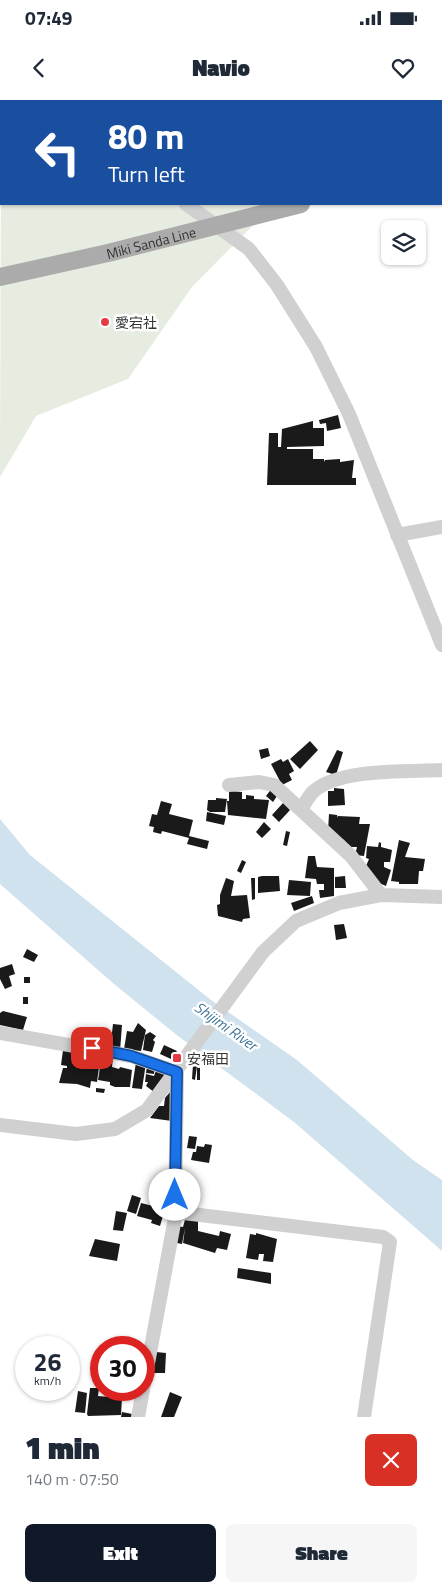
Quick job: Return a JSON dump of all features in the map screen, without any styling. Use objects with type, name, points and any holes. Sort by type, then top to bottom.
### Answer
[{"type":"main road","name":"Miki Sanda Line","points":[[0,277],[217,226],[297,205]]},
{"type":"street","points":[[187,205],[249,249],[277,285],[316,347],[349,414],[442,645]]},
{"type":"street","points":[[397,535],[442,527]]},
{"type":"street","points":[[301,810],[314,791],[336,780],[369,774],[442,770]]},
{"type":"street","points":[[229,785],[259,782],[274,785],[351,856],[381,895]]},
{"type":"street","points":[[0,1125],[76,1134],[115,1129],[147,1110],[264,952],[296,922],[339,903],[381,895],[442,897]]},
{"type":"street","points":[[0,1033],[123,1054],[177,1072]]},
{"type":"street","points":[[153,1336],[175,1212],[177,1072]]},
{"type":"street","points":[[175,1212],[384,1237],[390,1242],[364,1417]]},
{"type":"street","points":[[138,1417],[141,1401]]},
{"type":"shaded area","points":[[1,205],[273,205],[192,287],[128,379],[36,416],[0,477]]},
{"type":"water","name":"Shijimi River","points":[[0,819],[30,855],[211,1000],[297,1060],[413,1160],[442,1180],[442,1251],[294,1122],[178,1036],[114,984],[0,884]]},
{"type":"building","points":[[338,415],[341,428],[327,431],[326,423],[320,424],[319,420]]},
{"type":"building","points":[[313,421],[313,428],[324,428],[324,446],[287,447],[287,449],[313,449],[313,459],[324,459],[324,462],[325,460],[340,459],[340,462],[354,460],[352,478],[356,478],[356,485],[267,485],[269,433],[278,433],[278,447],[281,447],[282,429]]},
{"type":"building","points":[[310,741],[318,750],[300,769],[290,759]]},
{"type":"building","points":[[268,748],[270,756],[261,759],[259,750]]},
{"type":"building","points":[[337,750],[343,752],[336,775],[326,772]]},
{"type":"building","points":[[281,759],[283,762],[288,759],[294,771],[289,774],[292,780],[282,785],[271,764]]},
{"type":"building","points":[[272,788],[279,793],[273,802],[266,796]]},
{"type":"building","points":[[334,788],[344,789],[345,805],[328,806],[328,791],[334,791]]},
{"type":"building","points":[[229,791],[242,792],[242,799],[246,799],[246,795],[254,796],[254,799],[269,800],[266,819],[228,815],[227,801],[229,801]]},
{"type":"building","points":[[216,798],[227,799],[225,812],[210,812],[207,810],[208,800],[216,800]]},
{"type":"building","points":[[161,801],[172,804],[169,814],[193,820],[189,836],[209,841],[207,849],[187,844],[189,838],[162,831],[161,834],[153,832],[154,827],[149,826],[152,814],[157,815]]},
{"type":"building","points":[[283,803],[290,810],[279,822],[272,815]]},
{"type":"building","points":[[207,812],[226,816],[224,825],[206,821]]},
{"type":"building","points":[[329,814],[337,815],[338,818],[338,816],[360,817],[359,824],[370,824],[364,856],[355,855],[357,847],[347,847],[344,840],[328,831]]},
{"type":"building","points":[[264,822],[271,829],[262,838],[256,832]]},
{"type":"building","points":[[286,831],[290,832],[287,846],[283,845]]},
{"type":"building","points":[[399,840],[410,843],[405,857],[425,859],[423,871],[419,871],[418,884],[399,884],[399,882],[391,881]]},
{"type":"building","points":[[379,842],[381,847],[392,850],[390,862],[384,862],[384,867],[391,870],[386,886],[379,883],[366,866],[369,859],[366,858],[367,846],[378,847]]},
{"type":"building","points":[[308,856],[315,856],[317,867],[334,868],[334,896],[320,898],[319,890],[324,890],[324,884],[317,884],[316,879],[305,878]]},
{"type":"building","points":[[242,860],[246,862],[241,873],[237,871]]},
{"type":"building","points":[[279,876],[280,891],[258,893],[258,877]]},
{"type":"building","points":[[345,876],[346,888],[335,888],[335,877]]},
{"type":"building","points":[[226,878],[234,881],[231,896],[247,895],[250,918],[243,919],[242,922],[218,916],[217,905],[220,904],[220,895]]},
{"type":"building","points":[[251,878],[255,878],[255,899],[252,900]]},
{"type":"building","points":[[289,880],[311,882],[310,896],[287,895]]},
{"type":"building","points":[[312,896],[314,903],[294,911],[291,903]]},
{"type":"building","points":[[344,924],[347,938],[336,940],[334,925]]},
{"type":"building","points":[[27,949],[38,955],[34,962],[23,957]]},
{"type":"building","points":[[12,964],[15,974],[9,976],[12,986],[5,989],[0,979],[0,968]]},
{"type":"building","points":[[24,977],[30,977],[30,983],[24,983]]},
{"type":"building","points":[[23,997],[28,997],[28,1004],[23,1004]]},
{"type":"building","points":[[3,1011],[27,1017],[23,1030],[0,1025],[0,1013]]},
{"type":"building","points":[[138,1023],[146,1030],[141,1051],[124,1049],[127,1031],[133,1032]]},
{"type":"building","points":[[113,1024],[122,1025],[120,1051],[110,1050]]},
{"type":"building","points":[[150,1032],[156,1036],[153,1040],[155,1042],[152,1052],[143,1050],[145,1035]]},
{"type":"building","points":[[164,1045],[177,1051],[171,1059],[160,1054]]},
{"type":"building","points":[[63,1050],[92,1058],[91,1066],[99,1067],[97,1082],[91,1081],[90,1088],[77,1084],[59,1083],[63,1068],[67,1068],[67,1066],[61,1065]]},
{"type":"building","points":[[102,1056],[113,1057],[112,1067],[132,1070],[130,1087],[115,1087],[110,1085],[110,1082],[98,1080]]},
{"type":"building","points":[[136,1062],[146,1063],[142,1089],[132,1088]]},
{"type":"building","points":[[197,1063],[200,1063],[200,1080],[197,1080]]},
{"type":"building","points":[[193,1064],[197,1066],[195,1080],[192,1079]]},
{"type":"building","points":[[155,1065],[154,1074],[146,1073],[147,1066]]},
{"type":"building","points":[[158,1065],[171,1069],[154,1092],[146,1086],[148,1082],[145,1082],[146,1074],[154,1076]]},
{"type":"building","points":[[96,1088],[105,1089],[104,1093],[96,1092]]},
{"type":"building","points":[[170,1092],[175,1093],[172,1121],[150,1118],[159,1106],[164,1106],[165,1098]]},
{"type":"building","points":[[189,1136],[197,1137],[195,1149],[187,1148]]},
{"type":"building","points":[[205,1144],[212,1145],[209,1163],[191,1160],[197,1146],[204,1147]]},
{"type":"building","points":[[132,1195],[141,1198],[136,1214],[127,1211]]},
{"type":"building","points":[[141,1203],[165,1209],[160,1226],[151,1223],[152,1220],[137,1216]]},
{"type":"building","points":[[116,1211],[127,1213],[123,1231],[113,1230]]},
{"type":"building","points":[[186,1216],[198,1219],[198,1231],[219,1236],[220,1231],[231,1234],[227,1250],[217,1248],[215,1253],[183,1243],[185,1228],[182,1244],[172,1242],[172,1225],[183,1227]]},
{"type":"building","points":[[256,1233],[277,1239],[273,1262],[263,1261],[264,1254],[259,1254],[258,1260],[246,1258],[250,1234],[256,1235]]},
{"type":"building","points":[[95,1239],[120,1244],[117,1261],[89,1256]]},
{"type":"building","points":[[238,1268],[271,1273],[271,1284],[237,1278]]},
{"type":"building","points":[[156,1352],[166,1353],[165,1373],[155,1373]]},
{"type":"building","points":[[90,1388],[90,1401],[122,1401],[121,1415],[88,1416]]},
{"type":"building","points":[[80,1391],[87,1393],[85,1413],[75,1412],[77,1401],[80,1401]]},
{"type":"building","points":[[170,1392],[182,1397],[174,1417],[161,1417]]},
{"type":"building","points":[[122,1412],[132,1414],[132,1417],[121,1417]]},
{"type":"place","name":"愛宕社","points":[[105,322]]},
{"type":"place","name":"安福田","points":[[177,1058]]},
{"type":"route","points":[[92,1048],[131,1056],[177,1072],[175,1088],[175,1195]]}]
